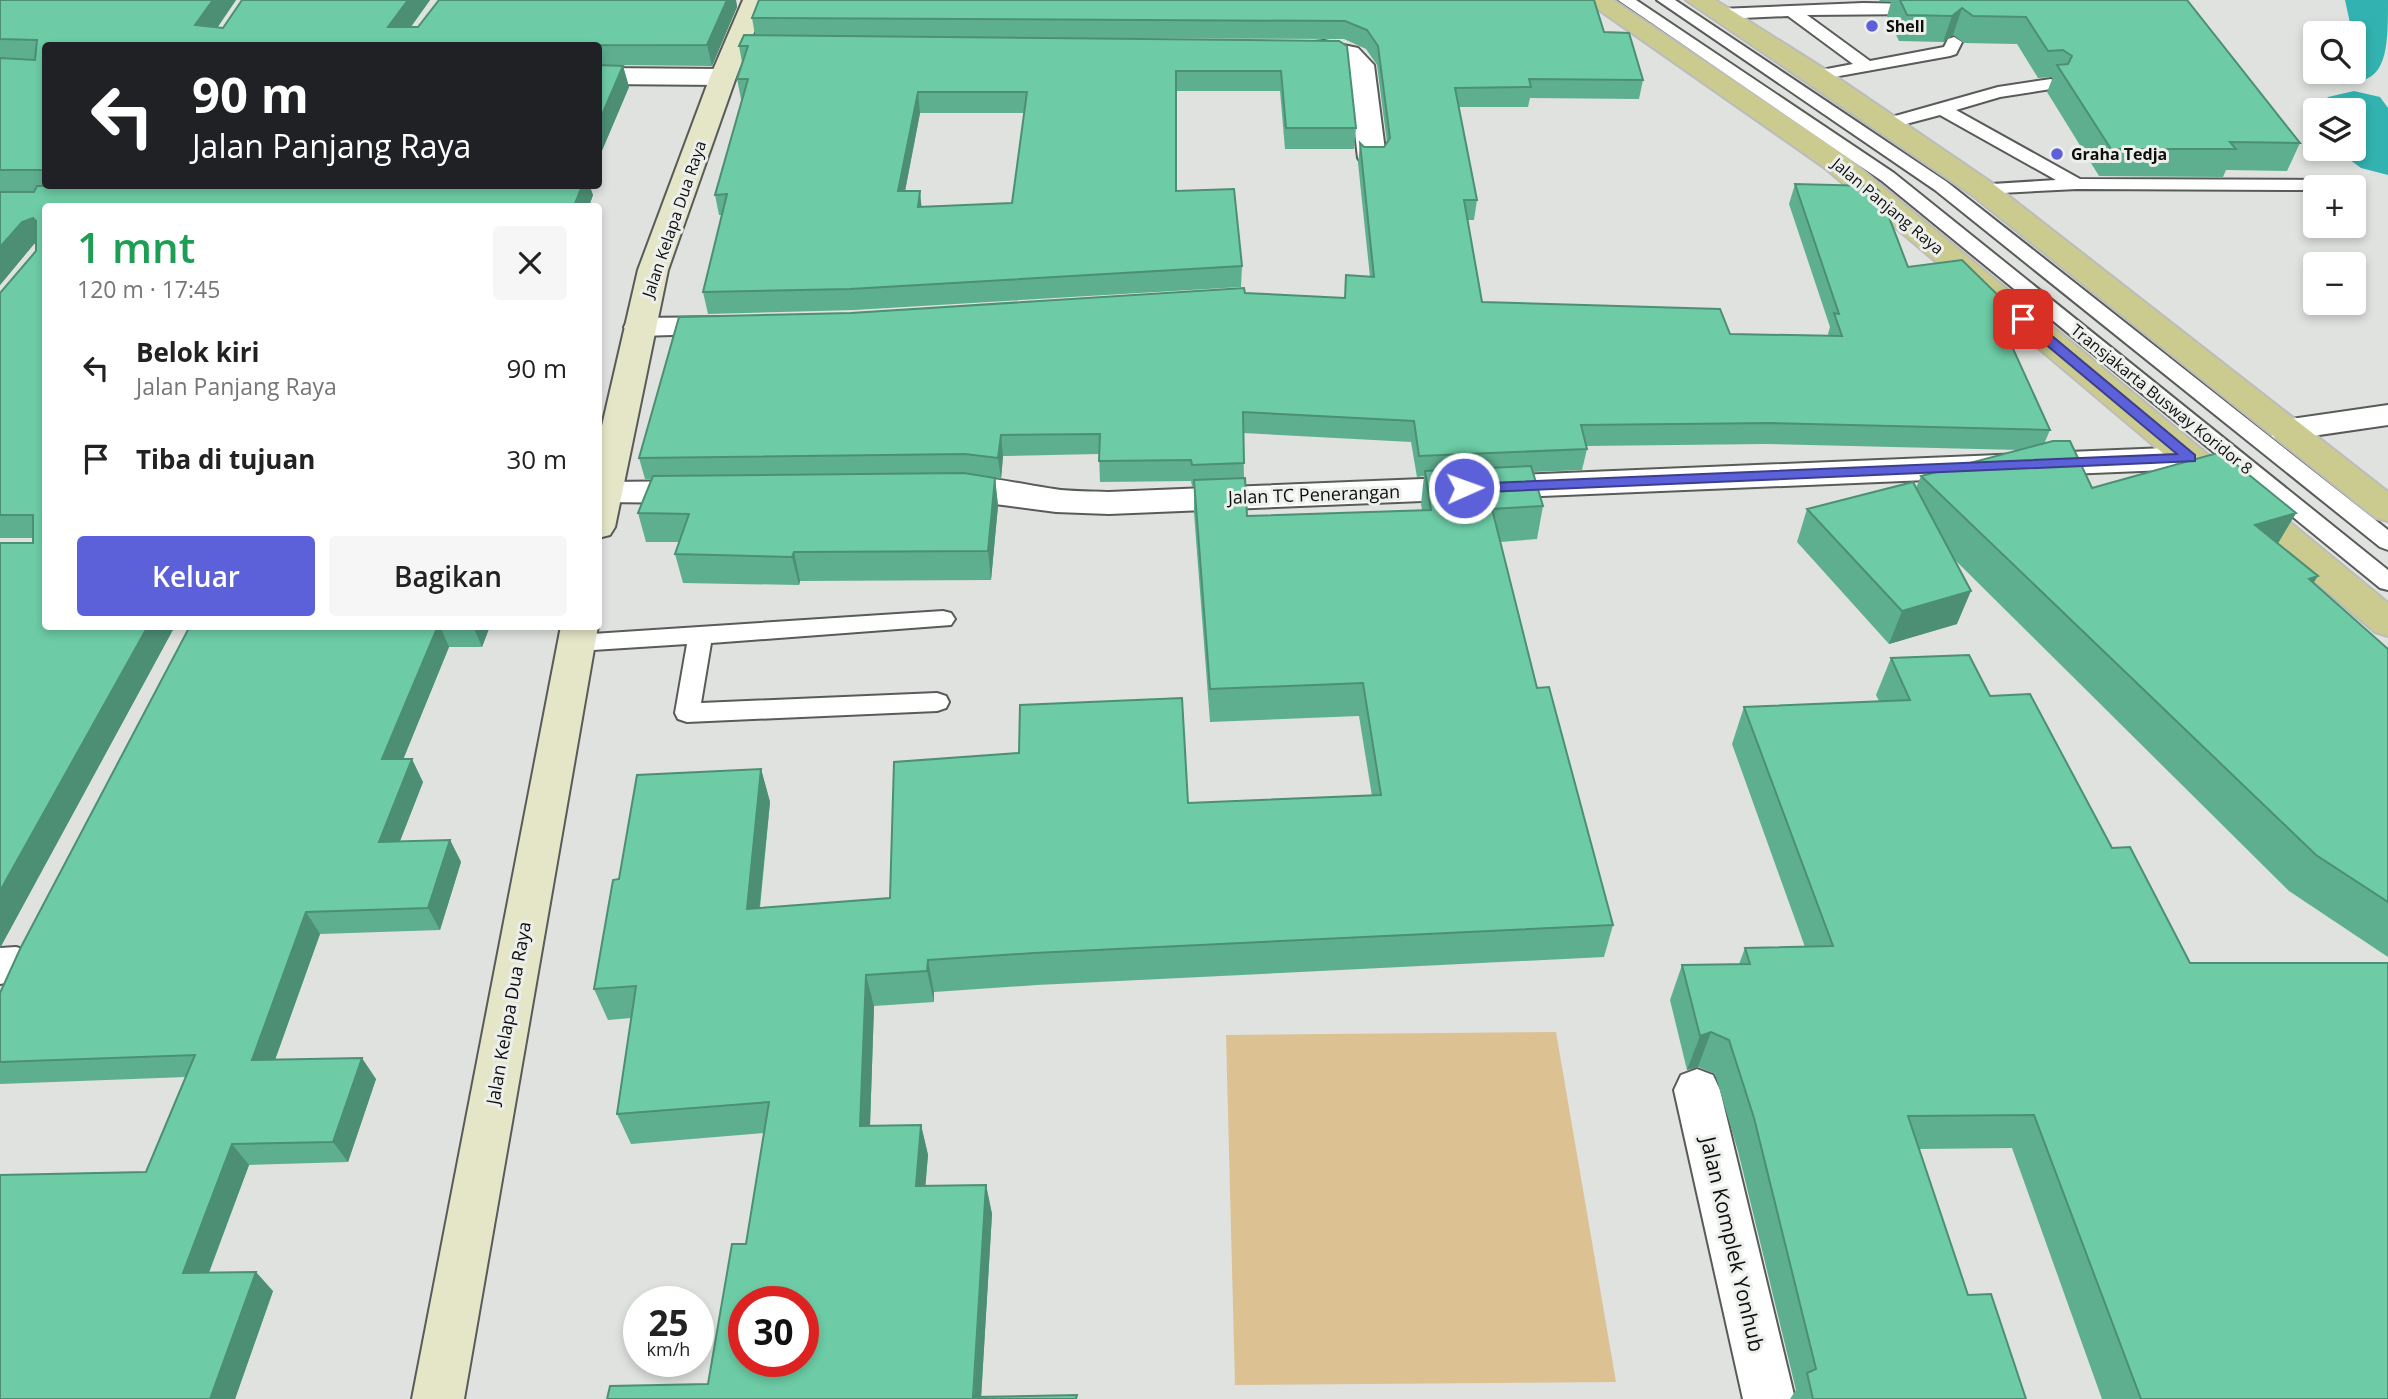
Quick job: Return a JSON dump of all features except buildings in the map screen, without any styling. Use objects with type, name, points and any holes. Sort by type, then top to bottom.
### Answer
[{"type":"main road","name":"Jalan Panjang Raya","points":[[1597,0],[1835,162],[2388,623]]},
{"type":"main road","points":[[1709,7],[1817,75],[1982,189],[2388,510]]},
{"type":"street","name":"Jalan Kelapa Dua Raya","points":[[602,510],[653,270],[723,77],[749,48],[755,0]]},
{"type":"street","points":[[1274,50],[1343,50],[1356,56],[1361,65],[1372,158]]},
{"type":"street","points":[[602,76],[723,77]]},
{"type":"street","points":[[639,327],[762,325]]},
{"type":"street","points":[[2285,430],[2388,415]]},
{"type":"street","name":"Jalan TC Penerangan","points":[[914,489],[968,488],[1056,501],[1109,503],[2190,458]]},
{"type":"street","points":[[606,493],[736,491]]},
{"type":"street","name":"Jalan Kelapa Dua Raya","points":[[438,1399],[579,635]]},
{"type":"street","name":"Jalan Komplek Yonhub","points":[[1698,1090],[1769,1399]]},
{"type":"lane","name":"Transjakarta Busway Koridor 8","points":[[1626,0],[1888,177],[2388,582]]},
{"type":"lane","name":"Transjakarta Busway Koridor 8","points":[[1665,0],[1941,186],[2388,542]]},
{"type":"lane","points":[[1709,7],[1791,11],[1926,9],[1941,15]]},
{"type":"lane","points":[[1791,11],[1868,66]]},
{"type":"lane","points":[[1817,75],[1950,51],[1954,42]]},
{"type":"lane","points":[[1887,124],[1998,92],[2051,84]]},
{"type":"lane","points":[[1942,109],[2077,184]]},
{"type":"lane","points":[[1982,189],[2077,184],[2303,185]]},
{"type":"lane","points":[[579,635],[700,635],[943,619]]},
{"type":"lane","points":[[700,635],[687,713],[937,702]]},
{"type":"shaded area","points":[[1556,1032],[1616,1382],[1235,1385],[1226,1035]]},
{"type":"waterway","points":[[2366,48],[2385,25],[2379,0]]},
{"type":"waterway","points":[[2366,136],[2388,152]]},
{"type":"place","name":"Shell","points":[[1872,26]]},
{"type":"place","name":"Graha Tedja","points":[[2057,154]]},
{"type":"route","points":[[1464,488],[2190,458],[2023,319]]}]
